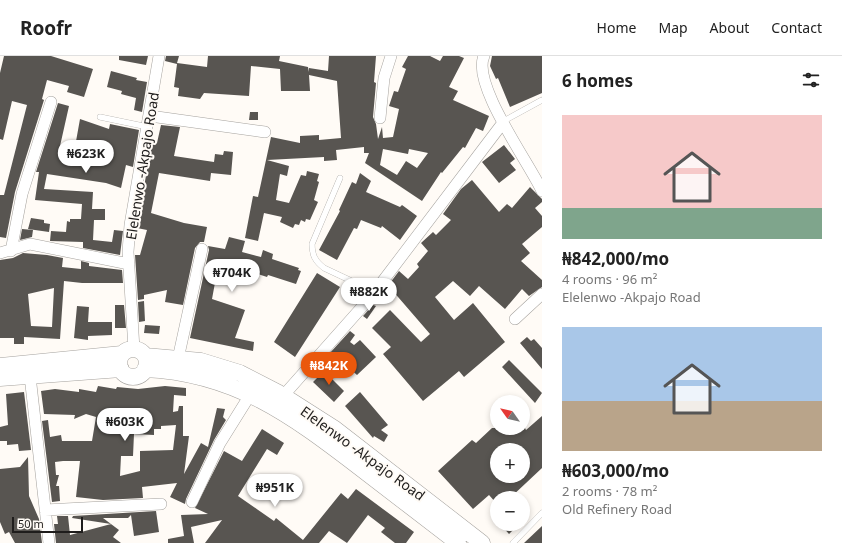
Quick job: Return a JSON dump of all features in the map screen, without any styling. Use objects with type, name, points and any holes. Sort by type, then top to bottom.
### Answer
[{"type":"main road","name":"Elelenwo -Akpajo Road","points":[[133,359],[178,359],[201,361],[240,373],[283,396],[336,429],[482,543]]},
{"type":"main road","name":"Elelenwo -Akpajo Road","points":[[133,359],[214,380],[266,402],[323,440],[458,543]]},
{"type":"main road","points":[[0,366],[133,359]]},
{"type":"main road","points":[[0,378],[30,376],[133,359]]},
{"type":"street","name":"Elelenwo -Akpajo Road","points":[[133,359],[128,252],[134,197],[149,121],[159,56]]},
{"type":"street","points":[[380,118],[384,78],[391,56]]},
{"type":"street","points":[[484,56],[482,69],[502,123],[541,187]]},
{"type":"street","points":[[5,252],[51,102]]},
{"type":"street","points":[[149,121],[265,132]]},
{"type":"street","points":[[283,396],[375,292],[502,123]]},
{"type":"street","points":[[5,252],[30,244],[129,264]]},
{"type":"street","points":[[178,359],[202,249]]},
{"type":"street","points":[[515,319],[542,294]]},
{"type":"street","points":[[30,376],[49,543]]},
{"type":"street","points":[[192,502],[220,443],[250,395]]},
{"type":"street","points":[[45,510],[160,504]]},
{"type":"lane","points":[[502,123],[542,100]]},
{"type":"lane","points":[[100,117],[149,121]]},
{"type":"lane","points":[[340,178],[312,244],[312,254],[317,263],[324,268],[375,292]]},
{"type":"lane","points":[[513,543],[542,513]]},
{"type":"building","points":[[4,56],[51,56],[93,69],[84,97],[67,92],[69,86],[47,80],[42,99],[44,100],[15,192],[6,238],[0,237],[0,195],[4,195],[27,105],[12,101],[3,140],[0,139],[0,73]]},
{"type":"building","points":[[119,56],[148,56],[146,65],[119,60]]},
{"type":"building","points":[[166,56],[179,56],[177,63],[207,67],[208,56],[280,56],[279,61],[308,67],[309,72],[309,68],[328,71],[329,56],[376,56],[374,82],[376,83],[373,117],[376,124],[378,139],[382,127],[383,138],[393,137],[399,109],[389,106],[394,91],[398,92],[406,69],[402,67],[408,56],[430,56],[440,61],[443,56],[459,56],[464,58],[449,87],[458,91],[453,100],[489,116],[483,131],[476,128],[465,148],[463,147],[442,173],[441,172],[422,201],[365,163],[369,153],[364,153],[364,147],[336,150],[337,160],[324,161],[324,157],[267,160],[289,166],[287,176],[280,174],[276,200],[289,203],[301,175],[306,176],[307,171],[319,174],[317,181],[319,182],[314,200],[318,202],[310,220],[306,219],[305,222],[301,220],[299,225],[295,224],[293,228],[280,222],[282,217],[264,213],[258,241],[245,238],[253,196],[258,197],[271,137],[300,143],[300,136],[319,135],[319,140],[341,138],[337,81],[309,75],[310,91],[281,91],[280,69],[251,66],[249,96],[204,93],[200,99],[178,96],[179,88],[174,87],[177,64],[165,61]],"holes":[[[383,149],[408,154],[409,149],[428,153],[417,168],[406,161],[397,175],[380,165]]]},
{"type":"building","points":[[492,56],[542,56],[542,93],[510,107],[498,78],[496,79],[490,66]]},
{"type":"building","points":[[111,71],[137,78],[136,80],[147,82],[142,112],[134,110],[136,98],[121,94],[122,91],[107,87]]},
{"type":"building","points":[[58,103],[69,106],[58,155],[73,158],[80,119],[109,129],[110,124],[139,130],[133,167],[126,165],[121,188],[106,183],[47,174],[44,189],[93,192],[92,209],[105,209],[105,220],[94,220],[93,240],[112,242],[114,230],[123,231],[120,255],[83,248],[83,242],[50,241],[51,231],[66,232],[67,221],[70,222],[70,219],[81,219],[82,204],[35,200],[39,172],[36,172]]},
{"type":"building","points":[[250,112],[258,112],[258,120],[249,120]]},
{"type":"building","points":[[161,125],[180,127],[174,156],[214,162],[215,154],[223,155],[224,151],[233,152],[231,175],[211,173],[210,181],[159,173],[151,213],[184,223],[207,227],[204,242],[200,242],[195,248],[183,305],[165,302],[167,290],[144,295],[144,299],[138,300],[135,255],[140,255],[147,230],[137,228],[137,226],[152,142],[157,143]]},
{"type":"building","points":[[504,145],[515,159],[510,163],[516,170],[499,183],[482,162]]},
{"type":"building","points":[[360,173],[371,181],[366,192],[400,207],[402,205],[417,216],[400,240],[382,226],[381,228],[361,220],[357,229],[354,228],[337,260],[319,250],[340,211],[339,210],[352,182],[356,184]]},
{"type":"building","points":[[472,180],[499,212],[507,204],[512,208],[530,187],[542,199],[542,202],[535,208],[542,216],[542,227],[522,244],[530,253],[521,261],[542,280],[542,287],[529,296],[522,289],[505,309],[479,286],[470,296],[453,281],[435,297],[454,320],[473,303],[505,342],[464,377],[459,371],[423,401],[383,354],[391,347],[372,328],[390,310],[421,342],[430,334],[392,290],[388,294],[384,291],[399,271],[408,279],[419,267],[417,264],[428,251],[421,243],[433,232],[436,235],[451,220],[443,214],[461,189]]},
{"type":"building","points":[[31,218],[44,220],[44,223],[50,224],[49,232],[28,229]]},
{"type":"building","points":[[22,229],[33,230],[32,237],[20,240]]},
{"type":"building","points":[[229,237],[245,241],[242,252],[261,257],[263,250],[273,254],[272,259],[299,268],[298,270],[301,271],[296,284],[268,275],[267,277],[252,272],[251,275],[219,267],[212,299],[245,310],[235,338],[254,342],[253,351],[190,338],[209,250],[208,246],[225,249]]},
{"type":"building","points":[[23,253],[47,255],[63,258],[62,267],[81,269],[81,261],[89,263],[89,266],[122,270],[123,283],[82,283],[64,281],[60,339],[24,337],[24,344],[14,344],[14,338],[0,338],[0,260],[13,258]],"holes":[[[54,288],[52,327],[31,326],[28,294]]]},
{"type":"building","points":[[317,273],[340,287],[295,357],[274,342]]},
{"type":"building","points":[[144,301],[145,321],[139,322],[138,302]]},
{"type":"building","points":[[115,305],[124,305],[126,328],[115,328]]},
{"type":"building","points":[[373,305],[376,306],[367,319],[363,316]]},
{"type":"building","points":[[77,306],[89,307],[88,322],[112,322],[112,335],[88,336],[88,340],[74,338]]},
{"type":"building","points":[[145,325],[160,326],[159,334],[144,333]]},
{"type":"building","points":[[350,331],[355,335],[350,342],[354,345],[360,340],[376,357],[357,375],[335,355],[333,357],[329,354]]},
{"type":"building","points":[[527,337],[531,341],[534,339],[542,348],[542,369],[520,343]]},
{"type":"building","points":[[509,360],[542,393],[535,403],[530,398],[530,395],[528,395],[502,367]]},
{"type":"building","points":[[324,371],[344,391],[334,402],[313,382]]},
{"type":"building","points":[[98,386],[116,389],[117,387],[138,389],[165,386],[186,388],[186,396],[174,395],[173,412],[178,411],[179,406],[183,406],[183,436],[189,436],[184,474],[201,443],[208,447],[217,408],[225,409],[223,417],[226,420],[214,440],[185,504],[170,497],[177,483],[142,487],[143,498],[103,500],[76,497],[80,461],[55,462],[56,475],[59,475],[56,486],[59,486],[60,501],[52,502],[42,421],[48,420],[50,437],[61,435],[62,441],[92,441],[96,417],[86,414],[74,419],[75,415],[44,414],[41,391],[55,389],[79,392],[79,389],[96,392]],"holes":[[[176,425],[173,450],[140,451],[140,471],[120,476],[121,456],[133,456],[134,434],[154,435],[154,429],[161,429],[161,426]]]},
{"type":"building","points":[[24,392],[31,450],[19,451],[18,444],[7,445],[7,441],[0,441],[0,427],[8,425],[6,394]]},
{"type":"building","points":[[360,392],[388,425],[381,430],[388,435],[384,442],[374,436],[373,438],[345,406]]},
{"type":"building","points":[[542,416],[542,468],[530,479],[530,443],[490,443],[490,483],[526,483],[517,491],[490,491],[490,496],[489,495],[473,509],[438,471],[472,440],[476,443],[490,430],[490,435],[530,435],[530,426]]},
{"type":"building","points":[[262,429],[284,443],[277,455],[267,449],[238,496],[274,521],[276,518],[303,540],[341,493],[348,499],[356,489],[414,532],[406,543],[395,543],[381,532],[385,528],[368,515],[347,543],[329,531],[319,543],[205,543],[222,520],[191,527],[194,543],[168,543],[168,539],[184,536],[181,515],[208,514],[195,508],[224,451],[242,461]]},
{"type":"building","points":[[28,457],[29,496],[39,519],[42,543],[15,543],[9,532],[5,534],[0,522],[0,469],[20,467]]},
{"type":"building","points":[[156,511],[159,532],[134,536],[131,515],[128,518],[103,518],[111,524],[72,518],[73,516]]},
{"type":"building","points":[[57,516],[68,516],[70,535],[111,524],[119,530],[113,537],[121,543],[56,543],[54,524],[58,524]]},
{"type":"building","points":[[542,526],[542,543],[524,543]]}]
